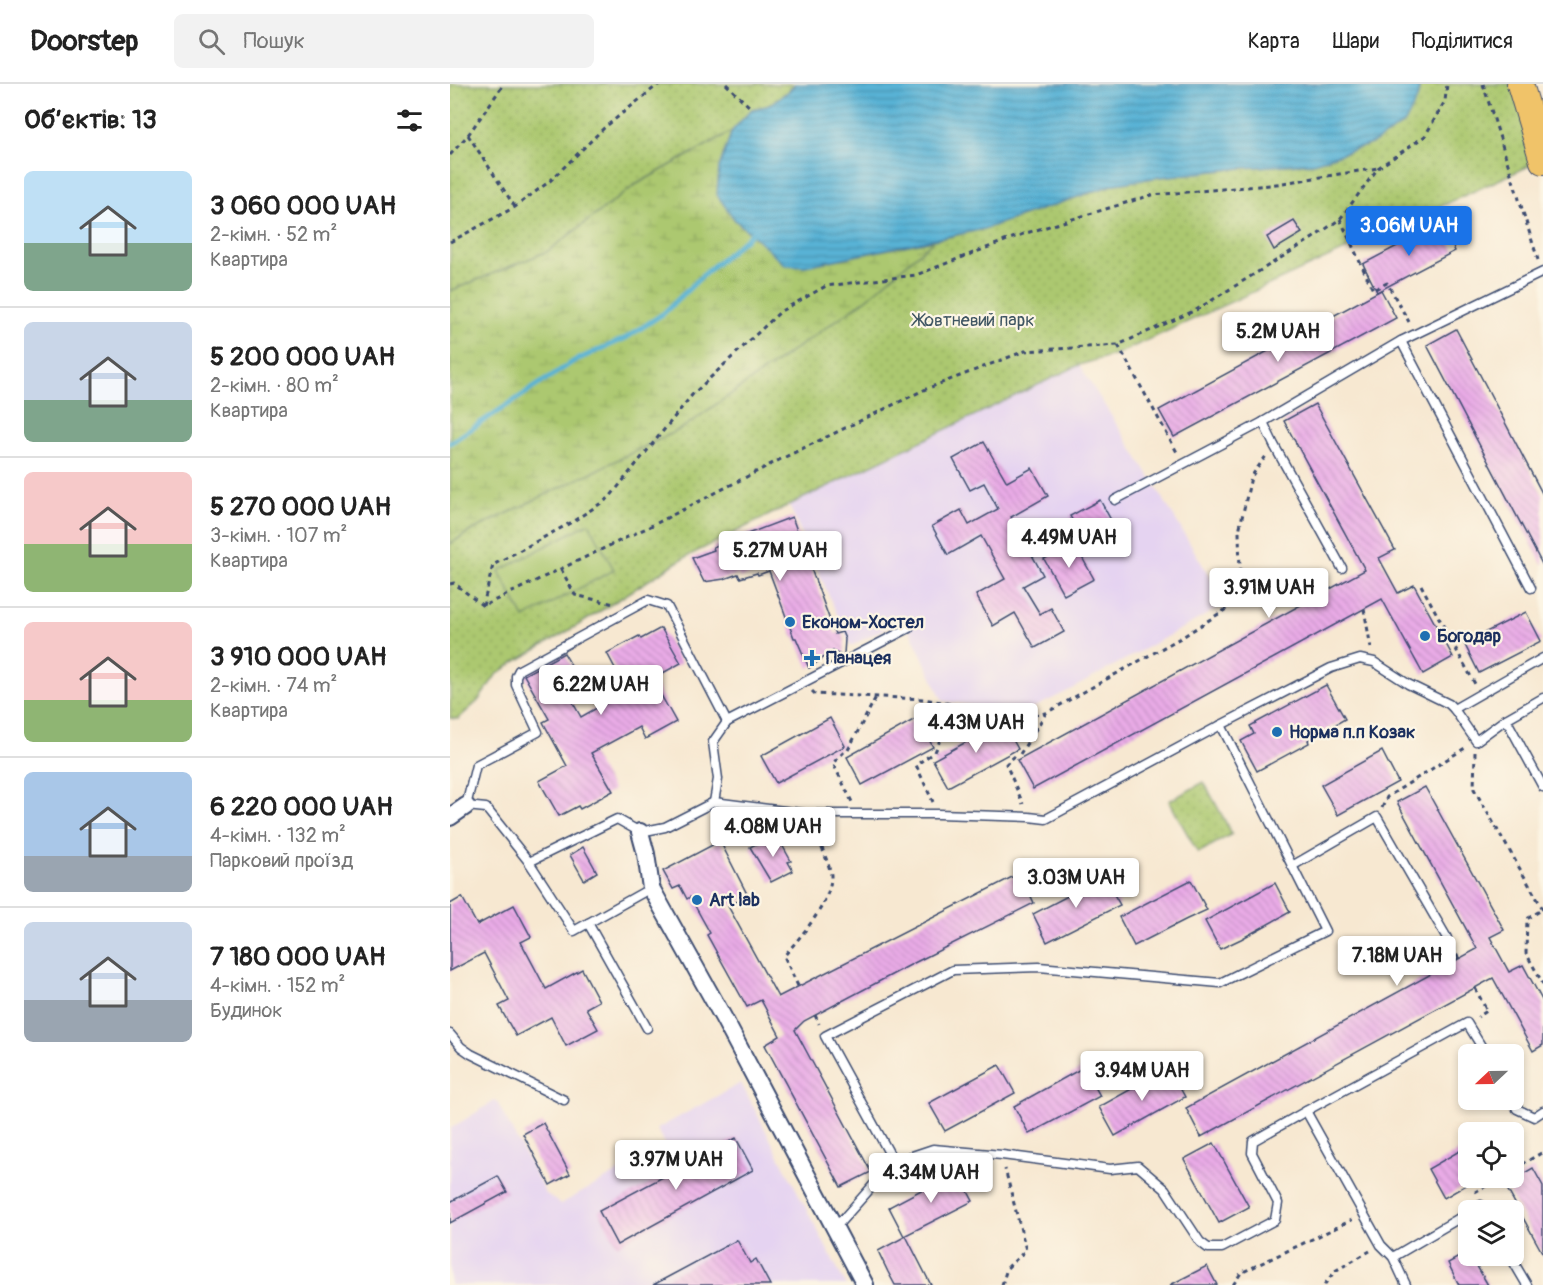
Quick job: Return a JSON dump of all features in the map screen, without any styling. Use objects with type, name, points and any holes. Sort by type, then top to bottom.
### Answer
[{"type":"main road","points":[[1520,84],[1543,161]]},
{"type":"street","points":[[450,817],[466,806]]},
{"type":"street","points":[[640,832],[651,888],[723,1017],[865,1285]]},
{"type":"lane","points":[[1115,500],[1263,422],[1401,341],[1543,272]]},
{"type":"lane","points":[[1401,341],[1531,588]]},
{"type":"lane","points":[[1263,422],[1342,568]]},
{"type":"lane","points":[[651,888],[574,931],[529,862],[486,808],[466,806],[476,765],[538,732],[516,685],[516,676],[519,670],[648,600],[667,606],[727,722]]},
{"type":"lane","points":[[714,802],[718,779],[713,742],[727,722],[909,628]]},
{"type":"lane","points":[[1454,709],[1543,658]]},
{"type":"lane","points":[[529,862],[617,819],[640,832],[665,827],[714,802],[809,814],[938,814],[1046,819],[1331,668],[1360,659],[1374,662],[1408,684],[1449,704],[1476,741],[1506,719],[1543,698]]},
{"type":"lane","points":[[1506,719],[1543,787]]},
{"type":"lane","points":[[894,1162],[825,1036],[953,970],[1040,967],[1220,983],[1325,931],[1221,725]]},
{"type":"lane","points":[[1292,866],[1377,818],[1447,938]]},
{"type":"lane","points":[[588,923],[646,1028]]},
{"type":"lane","points":[[835,1227],[894,1162],[933,1149],[1110,1169],[1138,1166],[1165,1189],[1200,1242],[1208,1248],[1222,1248],[1275,1220],[1278,1203],[1252,1153],[1253,1142],[1306,1110],[1467,1023],[1480,1044]]},
{"type":"lane","points":[[450,1034],[461,1047],[471,1054],[564,1100]]},
{"type":"lane","points":[[1306,1110],[1381,1245],[1392,1257],[1406,1285]]},
{"type":"lane","points":[[1519,1110],[1543,1123]]},
{"type":"lane","points":[[1534,1117],[1543,1111]]},
{"type":"lane","points":[[1392,1257],[1458,1219]]},
{"type":"lane","points":[[1516,1266],[1527,1285]]},
{"type":"path","points":[[450,155],[468,135],[504,84]]},
{"type":"path","points":[[450,242],[515,207],[550,181],[604,128],[659,84]]},
{"type":"path","points":[[726,84],[752,109]]},
{"type":"path","points":[[483,606],[657,523],[783,458],[926,389],[1025,351],[1118,345],[1196,310],[1340,219],[1378,168],[1425,136],[1445,101],[1447,84]]},
{"type":"path","points":[[1483,84],[1543,272]]},
{"type":"path","points":[[468,135],[515,207]]},
{"type":"path","points":[[483,606],[493,565],[572,522],[609,498],[692,395],[781,311],[826,286],[916,275],[1023,234],[1152,195],[1270,185],[1378,168]]},
{"type":"path","points":[[1340,219],[1373,290],[1387,283],[1416,334]]},
{"type":"path","points":[[1118,345],[1184,464]]},
{"type":"path","points":[[806,681],[814,694],[924,699],[1023,717],[1046,713],[1184,636],[1231,606],[1240,575],[1239,531],[1251,477],[1274,445]]},
{"type":"path","points":[[561,569],[575,595],[613,603],[621,607]]},
{"type":"path","points":[[450,584],[454,583],[483,606]]},
{"type":"path","points":[[1421,585],[1480,694]]},
{"type":"path","points":[[1364,609],[1374,662]]},
{"type":"path","points":[[858,814],[833,763],[846,751],[876,698]]},
{"type":"path","points":[[935,752],[954,706]]},
{"type":"path","points":[[1020,754],[1046,713]]},
{"type":"path","points":[[1377,818],[1387,797],[1476,741]]},
{"type":"path","points":[[1476,741],[1474,789],[1542,909],[1527,920],[1526,953],[1543,984]]},
{"type":"path","points":[[930,755],[916,765],[938,814]]},
{"type":"path","points":[[1015,756],[1006,764],[1029,817]]},
{"type":"path","points":[[798,986],[784,956],[806,930],[828,895],[831,874],[809,814]]},
{"type":"path","points":[[1467,1023],[1487,1011],[1475,988]]},
{"type":"path","points":[[1524,1163],[1543,1152]]},
{"type":"path","points":[[1002,1155],[1026,1250],[1007,1268],[1002,1285]]},
{"type":"path","points":[[1478,1200],[1475,1192],[1482,1188]]},
{"type":"path","points":[[1233,1285],[1241,1273],[1364,1215]]},
{"type":"path","points":[[1324,1285],[1335,1271],[1381,1245]]},
{"type":"shaded area","points":[[1079,365],[1152,480],[1226,604],[1068,691],[1023,713],[943,701],[904,618],[851,646],[789,505]]},
{"type":"shaded area","points":[[741,1083],[846,1285],[450,1285],[450,1129],[496,1100],[545,1193],[561,1204],[665,1146],[657,1129]]},
{"type":"green space","points":[[450,84],[795,84],[767,106],[752,109],[732,131],[635,185],[548,251],[450,291]]},
{"type":"green space","name":"Жовтневий парк","points":[[1420,84],[1520,84],[1542,160],[1117,354],[1079,365],[682,559],[496,675],[478,701],[458,719],[450,718],[450,544],[471,531],[681,429],[867,299],[934,240],[984,229],[1115,184],[1241,168],[1313,163],[1374,143],[1417,99]]},
{"type":"green space","points":[[732,131],[719,168],[735,220],[757,239],[805,266],[934,240],[867,299],[681,429],[471,531],[450,544],[450,291],[548,251],[635,185]]},
{"type":"green space","points":[[589,523],[614,570],[524,618],[499,571]]},
{"type":"green space","points":[[1204,782],[1232,834],[1198,853],[1169,801]]},
{"type":"water","points":[[795,84],[1420,84],[1417,99],[1405,123],[1374,143],[1313,163],[1241,168],[1115,184],[984,229],[805,266],[785,265],[735,220],[717,195],[719,168],[732,131],[752,109],[767,106]]},
{"type":"building","points":[[1294,221],[1302,233],[1274,250],[1267,237]]},
{"type":"building","points":[[1441,223],[1455,251],[1377,292],[1363,264]]},
{"type":"building","points":[[1381,290],[1396,318],[1174,437],[1159,410]]},
{"type":"building","points":[[1456,329],[1543,495],[1543,566],[1427,345]]},
{"type":"building","points":[[1315,404],[1395,550],[1379,558],[1398,593],[1414,585],[1453,657],[1423,674],[1382,599],[1033,789],[1017,760],[1365,570],[1284,421]]},
{"type":"building","points":[[984,442],[1007,482],[1032,468],[1048,496],[1011,517],[1043,575],[1023,586],[1040,614],[1051,608],[1064,632],[1035,648],[1015,613],[993,626],[976,595],[1005,579],[981,536],[948,555],[932,526],[961,510],[969,525],[998,509],[984,483],[970,490],[953,459]]},
{"type":"building","points":[[1100,500],[1117,531],[1079,552],[1067,530],[1075,525],[1070,516]]},
{"type":"building","points":[[792,517],[835,634],[842,632],[845,639],[842,656],[833,651],[809,668],[794,638],[769,571],[740,578],[738,574],[704,582],[692,558],[714,550],[713,547]]},
{"type":"building","points":[[1074,543],[1094,579],[1064,595],[1044,559]]},
{"type":"building","points":[[1526,612],[1541,641],[1479,673],[1464,643]]},
{"type":"building","points":[[661,628],[681,663],[652,679],[676,722],[645,739],[639,727],[591,753],[613,791],[580,809],[578,806],[559,816],[539,781],[567,766],[543,722],[549,719],[524,675],[564,653],[579,679],[564,687],[581,717],[627,691],[607,653],[639,636],[641,639]]},
{"type":"building","points":[[1326,685],[1345,719],[1308,740],[1309,743],[1257,771],[1241,741],[1254,734],[1250,726]]},
{"type":"building","points":[[830,718],[845,746],[776,783],[761,756]]},
{"type":"building","points":[[917,718],[933,747],[862,785],[847,757]]},
{"type":"building","points":[[1003,722],[1018,749],[948,787],[933,760]]},
{"type":"building","points":[[1382,751],[1398,782],[1338,815],[1321,785]]},
{"type":"building","points":[[1425,787],[1504,930],[1490,937],[1509,972],[1523,965],[1543,1002],[1543,1045],[1533,1051],[1493,978],[1201,1137],[1186,1108],[1477,949],[1397,802]]},
{"type":"building","points":[[776,834],[791,861],[788,862],[793,871],[771,882],[750,847]]},
{"type":"building","points":[[720,841],[748,896],[728,906],[778,997],[1020,873],[1034,903],[804,1021],[795,1030],[871,1172],[841,1187],[765,1045],[780,1036],[761,1000],[747,1007],[707,935],[710,933],[690,897],[687,899],[680,886],[673,889],[663,871]]},
{"type":"building","points":[[583,847],[597,872],[584,880],[570,855]]},
{"type":"building","points":[[1104,877],[1120,905],[1047,942],[1033,914]]},
{"type":"building","points":[[1191,880],[1207,910],[1134,946],[1119,917]]},
{"type":"building","points":[[1275,883],[1290,912],[1220,949],[1205,921]]},
{"type":"building","points":[[462,897],[477,925],[514,905],[531,937],[521,942],[546,989],[582,969],[599,1001],[586,1008],[598,1029],[566,1046],[551,1017],[516,1036],[499,1006],[509,1001],[484,953],[450,971],[450,904]]},
{"type":"building","points":[[999,1065],[1015,1093],[945,1131],[929,1103]]},
{"type":"building","points":[[1084,1067],[1100,1096],[1029,1134],[1014,1106]]},
{"type":"building","points":[[1169,1068],[1185,1097],[1115,1136],[1099,1107]]},
{"type":"building","points":[[543,1123],[570,1174],[550,1185],[523,1134]]},
{"type":"building","points":[[736,1138],[753,1170],[617,1245],[599,1211]]},
{"type":"building","points":[[1214,1143],[1249,1207],[1219,1223],[1184,1159]]},
{"type":"building","points":[[1458,1152],[1458,1188],[1461,1188],[1444,1198],[1428,1169]]},
{"type":"building","points":[[1533,1168],[1543,1186],[1543,1254],[1524,1220],[1524,1200],[1513,1200],[1507,1188],[1524,1188],[1524,1173]]},
{"type":"building","points":[[957,1171],[973,1201],[904,1236],[889,1207]]},
{"type":"building","points":[[498,1176],[507,1192],[450,1223],[450,1202]]},
{"type":"building","points":[[906,1236],[931,1285],[895,1285],[888,1272],[878,1251]]},
{"type":"building","points":[[737,1240],[750,1263],[756,1259],[770,1285],[653,1285]]},
{"type":"building","points":[[1458,1258],[1458,1266],[1477,1266],[1488,1285],[1459,1285],[1448,1263]]},
{"type":"building","points":[[1207,1266],[1217,1285],[1170,1285]]},
{"type":"waterway","points":[[450,443],[574,361],[626,338],[664,313],[704,274],[757,229]]},
{"type":"place","name":"Економ-Хостел","points":[[790,622]]},
{"type":"place","name":"Богодар","points":[[1425,636]]},
{"type":"place","name":"Панацея","points":[[812,658]]},
{"type":"place","name":"Норма п.п Козак","points":[[1277,732]]},
{"type":"place","name":"Art lab","points":[[697,900]]}]
